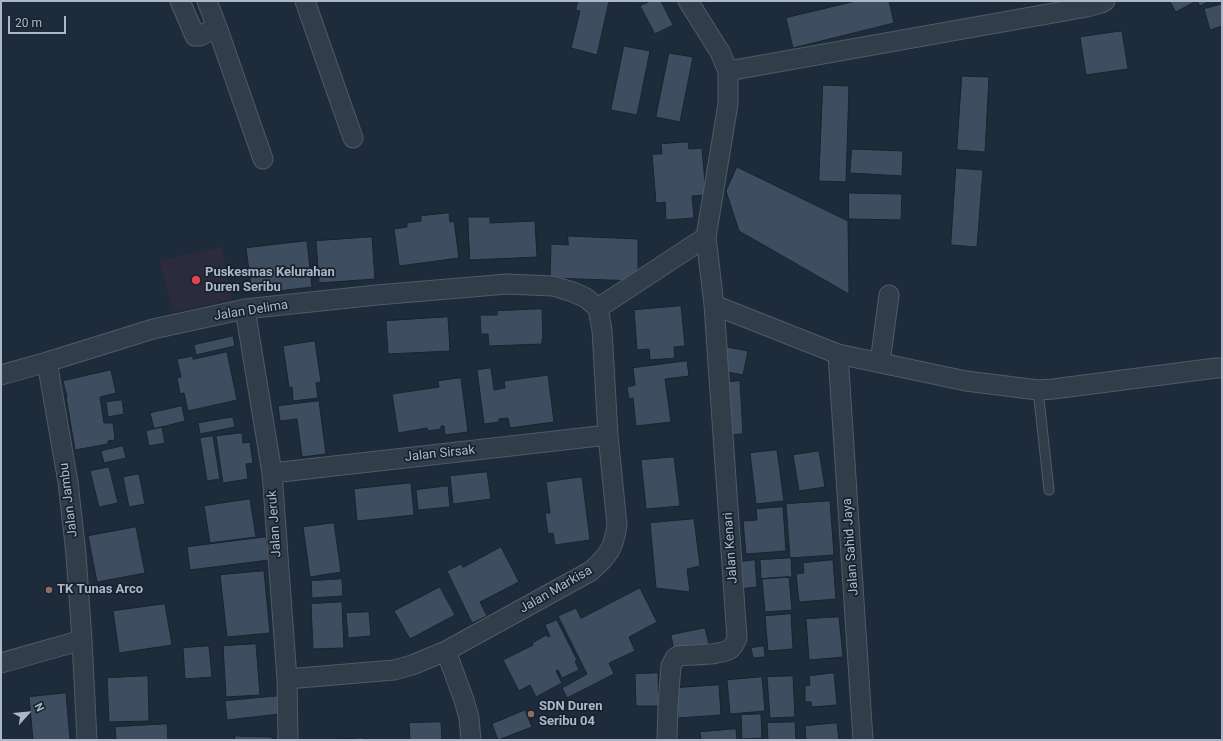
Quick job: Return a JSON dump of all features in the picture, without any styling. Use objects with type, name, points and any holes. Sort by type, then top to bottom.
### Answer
[{"type":"street","points":[[180,1],[195,36],[200,36],[217,26]]},
{"type":"street","points":[[207,1],[263,159]]},
{"type":"street","points":[[305,1],[353,138]]},
{"type":"street","points":[[688,1],[720,52],[728,70],[728,104],[706,237],[714,305],[838,354],[966,381],[1038,390],[1222,368]]},
{"type":"street","points":[[728,70],[1088,8],[1105,1]]},
{"type":"street","points":[[598,308],[706,237]]},
{"type":"street","name":"Jalan Delima","points":[[1,374],[48,362],[153,329],[245,309],[377,295],[508,284],[553,286],[586,298],[598,308]]},
{"type":"street","points":[[880,363],[889,295]]},
{"type":"street","name":"Jalan Kenari","points":[[667,740],[671,666],[675,658],[678,656],[724,652],[735,644],[737,638],[714,305]]},
{"type":"street","name":"Jalan Markisa","points":[[287,679],[394,670],[412,665],[446,650],[591,571],[600,563],[609,552],[615,539],[618,525],[608,435],[602,330],[598,308]]},
{"type":"street","name":"Jalan Jeruk","points":[[245,309],[272,473],[287,679],[288,740]]},
{"type":"street","name":"Jalan Sahid Jaya","points":[[838,354],[863,740]]},
{"type":"street","name":"Jalan Jambu","points":[[48,362],[68,482],[82,640],[87,740]]},
{"type":"street","name":"Jalan Sirsak","points":[[272,473],[608,435]]},
{"type":"street","points":[[1,664],[82,640]]},
{"type":"street","points":[[446,650],[464,700],[469,718],[471,740]]},
{"type":"lane","points":[[1038,390],[1049,490]]},
{"type":"shaded area","name":"Puskesmas Kelurahan Duren Seribu","points":[[222,247],[232,299],[173,312],[159,260]]},
{"type":"building","points":[[578,1],[609,1],[597,55],[571,48],[580,11],[576,10]]},
{"type":"building","points":[[651,1],[661,1],[673,25],[655,34],[640,6]]},
{"type":"building","points":[[856,1],[889,1],[894,23],[793,48],[786,18]]},
{"type":"building","points":[[1170,1],[1196,1],[1176,12]]},
{"type":"building","points":[[1198,1],[1209,1],[1200,6]]},
{"type":"building","points":[[1222,4],[1222,26],[1210,30],[1204,9]]},
{"type":"building","points":[[1122,31],[1128,69],[1086,75],[1080,37]]},
{"type":"building","points":[[624,46],[650,51],[637,115],[611,110]]},
{"type":"building","points":[[669,53],[693,57],[680,122],[656,117]]},
{"type":"building","points":[[962,76],[989,77],[985,152],[957,150]]},
{"type":"building","points":[[823,85],[849,86],[846,182],[819,181]]},
{"type":"building","points":[[688,142],[689,149],[702,148],[706,195],[692,196],[694,218],[666,220],[665,202],[656,203],[652,154],[662,154],[661,144]]},
{"type":"building","points":[[852,149],[903,151],[902,176],[850,173]]},
{"type":"building","points":[[737,167],[848,221],[849,294],[739,231],[726,191]]},
{"type":"building","points":[[956,168],[983,170],[977,247],[951,245]]},
{"type":"building","points":[[849,193],[902,194],[901,220],[849,219]]},
{"type":"building","points":[[449,213],[450,222],[454,221],[459,258],[399,266],[394,229],[407,227],[407,223],[421,221],[421,216]]},
{"type":"building","points":[[468,217],[490,217],[490,223],[535,221],[537,257],[470,260]]},
{"type":"building","points":[[568,236],[638,239],[638,281],[550,278],[551,244],[568,245]]},
{"type":"building","points":[[372,237],[375,279],[319,283],[316,241]]},
{"type":"building","points":[[307,241],[312,287],[252,294],[246,248]]},
{"type":"building","points":[[681,306],[685,346],[674,347],[675,358],[650,360],[649,349],[637,350],[634,310]]},
{"type":"building","points":[[542,309],[542,344],[489,346],[488,334],[481,334],[480,315],[497,315],[497,311]]},
{"type":"building","points":[[448,317],[450,351],[388,354],[386,321]]},
{"type":"building","points":[[233,336],[235,346],[196,355],[194,345]]},
{"type":"building","points":[[315,341],[321,382],[316,383],[318,398],[293,401],[292,387],[289,387],[283,346]]},
{"type":"building","points":[[727,347],[748,351],[743,375],[723,371]]},
{"type":"building","points":[[227,352],[237,400],[188,411],[184,393],[180,394],[177,378],[181,377],[177,359],[193,356],[193,359]]},
{"type":"building","points":[[687,361],[689,376],[665,379],[671,422],[636,426],[633,398],[629,399],[627,387],[635,385],[633,368]]},
{"type":"building","points":[[491,368],[494,390],[505,388],[504,381],[548,375],[554,422],[510,428],[508,418],[499,419],[499,422],[484,424],[477,370]]},
{"type":"building","points":[[111,370],[116,393],[100,397],[104,423],[113,423],[115,440],[108,441],[108,444],[75,450],[63,381]]},
{"type":"building","points":[[461,378],[468,432],[445,435],[444,426],[441,426],[441,429],[428,431],[427,428],[398,433],[392,394],[439,387],[438,381]]},
{"type":"building","points":[[740,381],[743,434],[727,435],[724,382]]},
{"type":"building","points":[[122,400],[124,414],[108,417],[106,402]]},
{"type":"building","points":[[319,401],[326,454],[302,457],[297,419],[280,421],[278,406]]},
{"type":"building","points":[[182,406],[185,421],[154,429],[150,413]]},
{"type":"building","points":[[233,417],[235,427],[200,434],[198,423]]},
{"type":"building","points":[[162,427],[165,443],[149,446],[146,431]]},
{"type":"building","points":[[242,433],[243,443],[250,442],[253,463],[246,464],[248,479],[223,483],[216,436]]},
{"type":"building","points":[[213,436],[220,479],[207,481],[200,438]]},
{"type":"building","points":[[123,446],[126,458],[104,463],[101,451]]},
{"type":"building","points":[[777,450],[784,501],[756,504],[750,453]]},
{"type":"building","points":[[819,451],[825,487],[799,491],[793,455]]},
{"type":"building","points":[[674,457],[680,506],[646,509],[641,460]]},
{"type":"building","points":[[109,467],[118,503],[99,507],[90,471]]},
{"type":"building","points":[[487,472],[491,499],[453,504],[450,476]]},
{"type":"building","points":[[139,474],[145,504],[129,507],[123,477]]},
{"type":"building","points":[[582,477],[590,540],[555,545],[553,533],[548,534],[545,513],[550,513],[546,482]]},
{"type":"building","points":[[411,483],[414,515],[357,521],[354,489]]},
{"type":"building","points":[[448,486],[450,507],[418,510],[416,490]]},
{"type":"building","points":[[250,499],[256,537],[210,543],[204,506]]},
{"type":"building","points":[[830,501],[834,555],[790,558],[786,504]]},
{"type":"building","points":[[783,507],[786,551],[746,554],[743,521],[757,520],[756,509]]},
{"type":"building","points":[[694,519],[700,566],[687,569],[690,592],[656,588],[650,523]]},
{"type":"building","points":[[334,523],[341,572],[310,577],[303,527]]},
{"type":"building","points":[[136,527],[145,573],[97,582],[88,536]]},
{"type":"building","points":[[266,537],[269,560],[190,570],[187,547]]},
{"type":"building","points":[[501,547],[519,582],[480,602],[487,616],[472,623],[447,571],[461,564],[463,567]]},
{"type":"building","points":[[791,558],[792,577],[761,579],[760,560]]},
{"type":"building","points":[[755,560],[757,587],[739,589],[737,562]]},
{"type":"building","points":[[833,560],[836,599],[799,602],[796,574],[804,573],[803,563]]},
{"type":"building","points":[[264,571],[270,633],[227,637],[220,575]]},
{"type":"building","points":[[789,577],[792,610],[765,612],[762,579]]},
{"type":"building","points":[[342,579],[343,596],[312,598],[311,581]]},
{"type":"building","points":[[440,587],[455,615],[410,639],[394,611]]},
{"type":"building","points":[[640,588],[657,622],[629,637],[635,651],[609,663],[614,674],[567,698],[562,688],[587,674],[558,616],[576,608],[581,618]]},
{"type":"building","points":[[342,602],[344,648],[313,649],[311,604]]},
{"type":"building","points":[[165,604],[172,645],[119,653],[113,611]]},
{"type":"building","points":[[369,612],[371,636],[348,638],[346,613]]},
{"type":"building","points":[[791,614],[793,649],[768,651],[765,616]]},
{"type":"building","points":[[839,617],[843,657],[809,660],[806,619]]},
{"type":"building","points":[[557,620],[577,660],[575,661],[579,670],[562,678],[558,670],[556,671],[562,683],[536,697],[530,685],[519,691],[503,660],[533,645],[532,643],[546,635],[548,637],[550,636],[545,625]]},
{"type":"building","points":[[705,628],[709,644],[674,651],[671,635]]},
{"type":"building","points":[[256,644],[260,695],[226,697],[223,646]]},
{"type":"building","points":[[209,646],[212,677],[185,679],[183,648]]},
{"type":"building","points":[[764,646],[765,657],[753,658],[751,648]]},
{"type":"building","points":[[658,673],[659,706],[636,706],[635,674]]},
{"type":"building","points":[[834,673],[837,705],[812,707],[811,702],[805,702],[805,686],[810,685],[809,676]]},
{"type":"building","points":[[148,676],[149,721],[109,722],[107,678]]},
{"type":"building","points":[[793,676],[795,717],[770,718],[767,677]]},
{"type":"building","points":[[762,677],[765,711],[730,714],[727,680]]},
{"type":"building","points":[[719,685],[721,715],[678,718],[676,688]]},
{"type":"building","points":[[66,693],[70,740],[33,740],[29,697]]},
{"type":"building","points":[[278,696],[280,714],[227,720],[225,701]]},
{"type":"building","points":[[525,710],[532,727],[498,740],[492,724]]},
{"type":"building","points":[[761,714],[762,738],[742,739],[741,715]]},
{"type":"building","points":[[441,722],[442,740],[410,740],[409,723]]},
{"type":"building","points":[[795,722],[796,740],[768,740],[767,723]]},
{"type":"building","points":[[837,723],[839,740],[806,740],[805,726]]},
{"type":"building","points":[[167,724],[168,740],[116,740],[115,727]]},
{"type":"building","points":[[736,729],[737,740],[701,740],[700,732]]},
{"type":"building","points":[[235,736],[272,737],[272,740],[235,740]]},
{"type":"building","points":[[363,738],[363,740],[328,740]]},
{"type":"place","name":"Puskesmas Kelurahan Duren Seribu","points":[[196,280]]},
{"type":"place","name":"TK Tunas Arco","points":[[49,590]]},
{"type":"place","name":"SDN Duren Seribu 04","points":[[531,714]]}]
